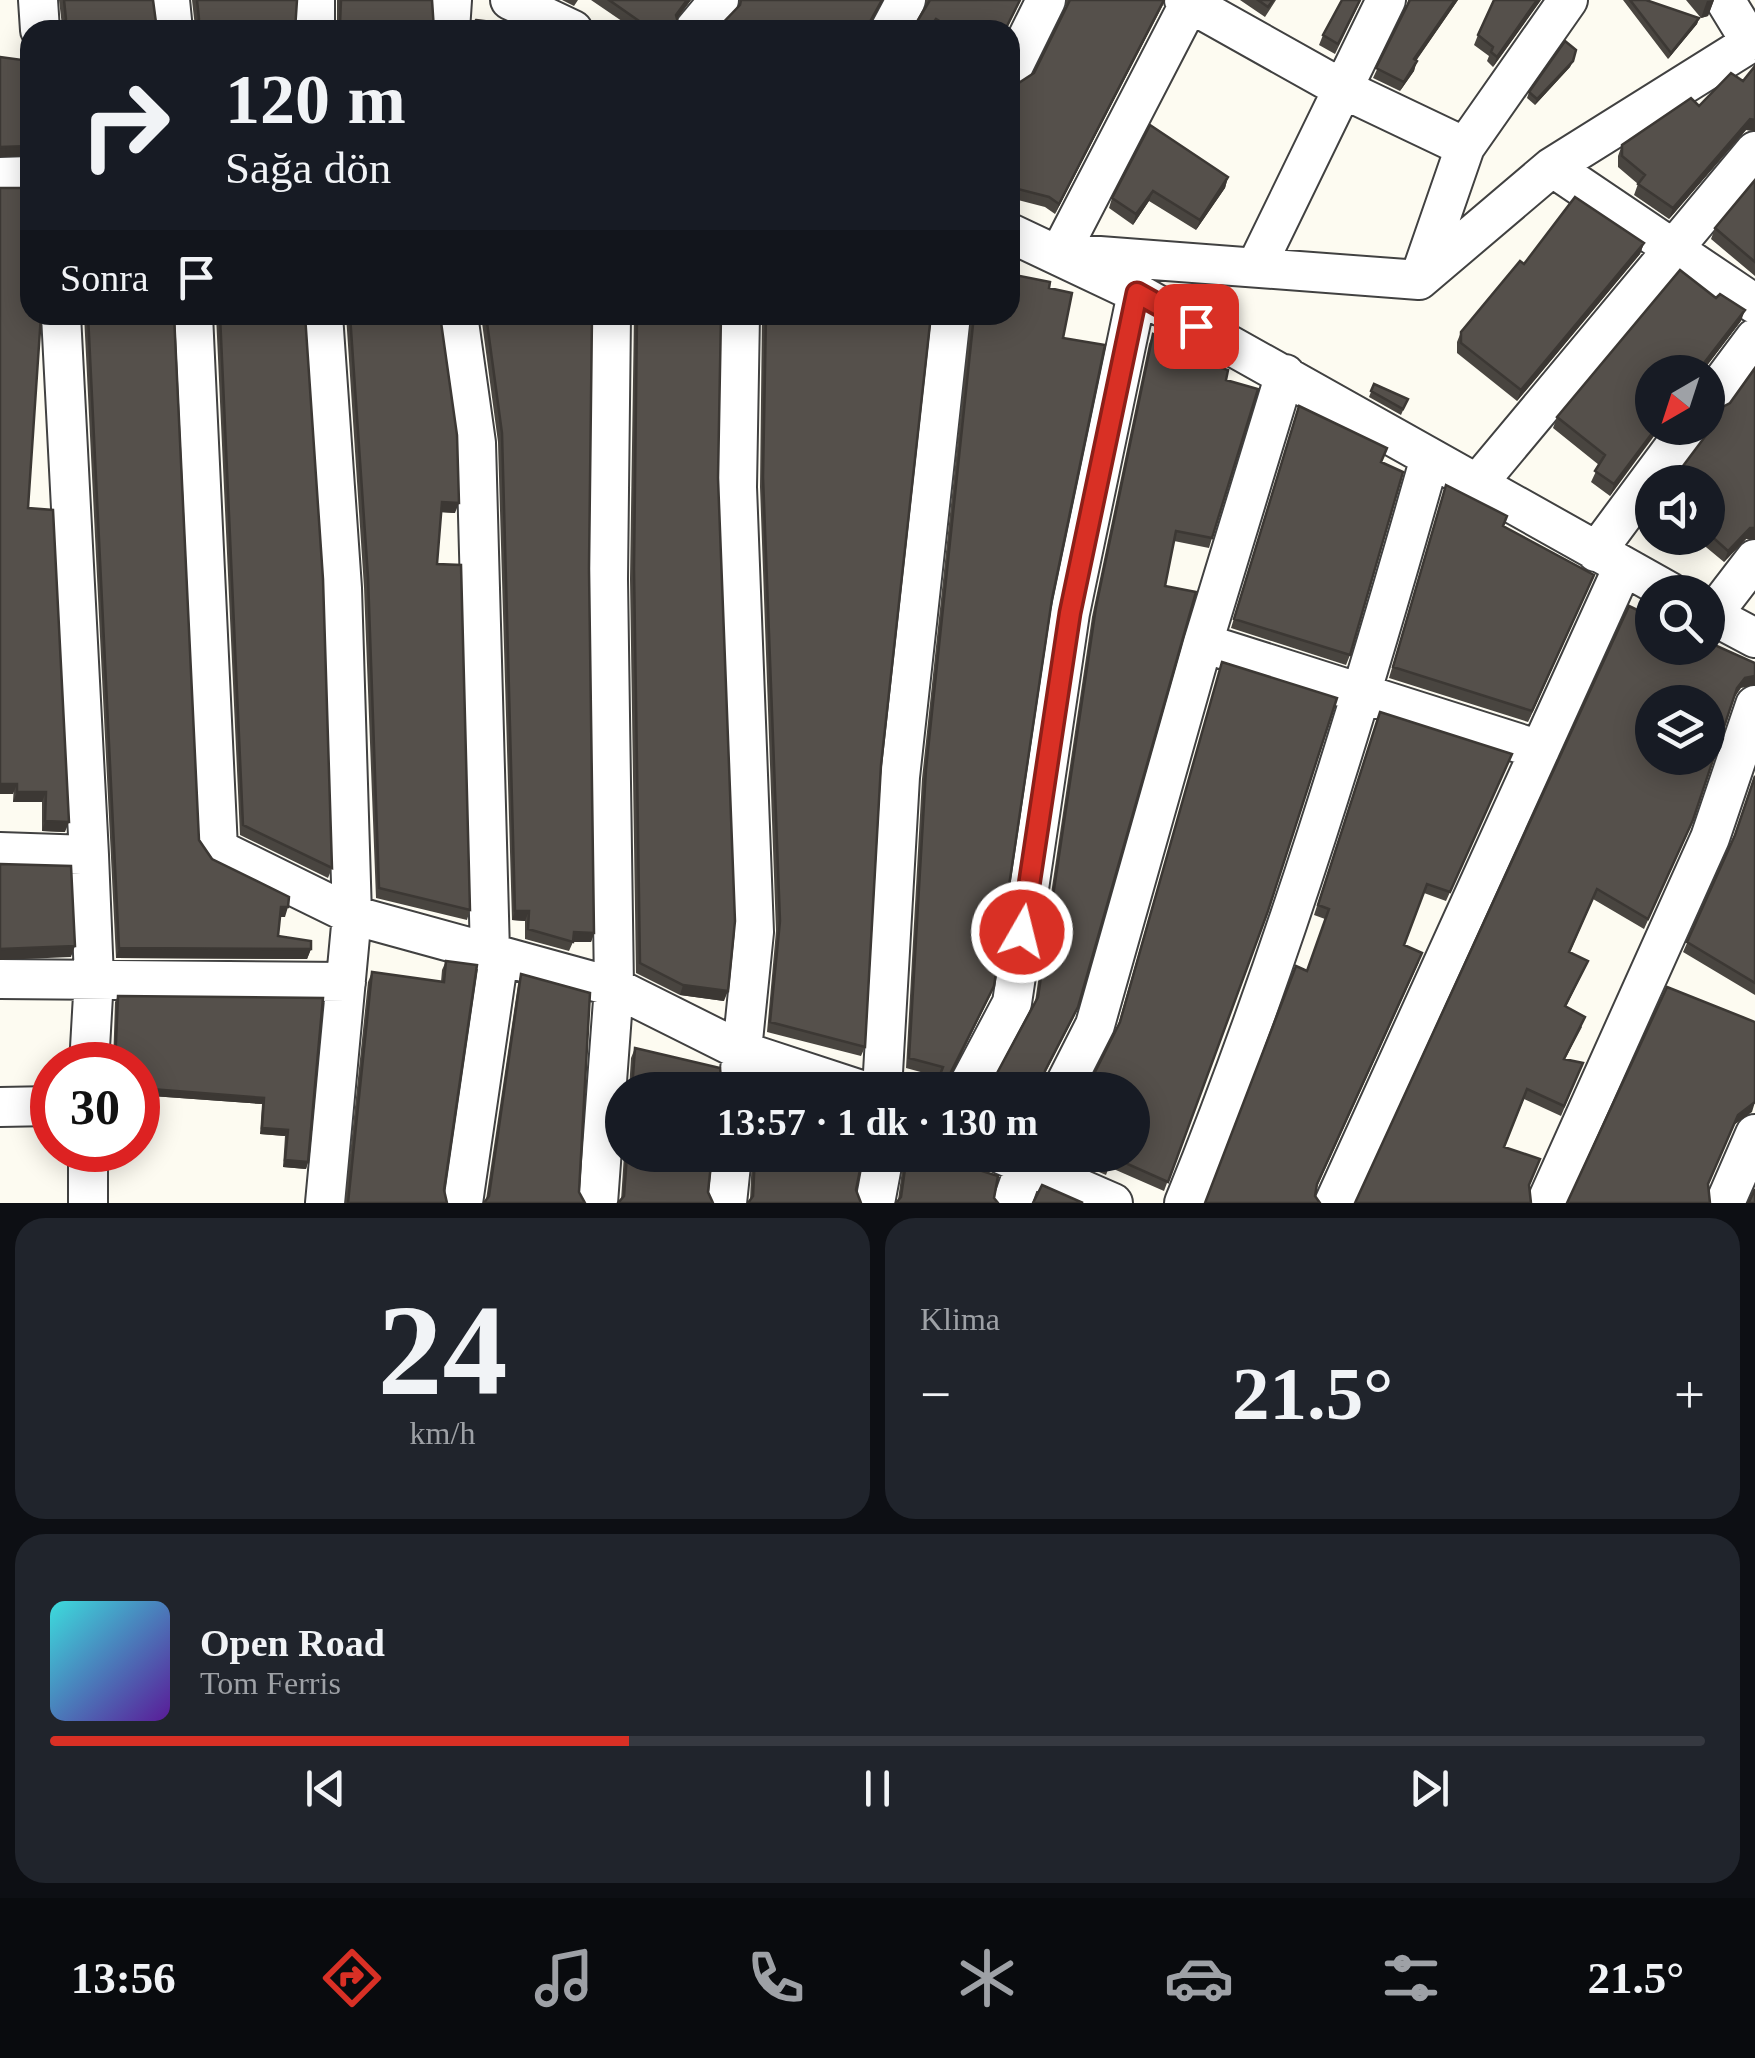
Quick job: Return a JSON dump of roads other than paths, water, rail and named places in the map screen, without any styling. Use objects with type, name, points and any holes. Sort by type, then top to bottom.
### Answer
[{"type":"street","points":[[510,0],[577,19]]},
{"type":"street","points":[[702,20],[719,0]]},
{"type":"street","points":[[1020,53],[1046,0]]},
{"type":"street","points":[[1256,267],[1386,0]]},
{"type":"street","points":[[1419,280],[1465,147],[1568,0]]},
{"type":"street","points":[[1060,253],[1419,280],[1552,167],[1752,40],[1725,0]]},
{"type":"street","points":[[1060,253],[1188,1],[1340,88],[1465,147]]},
{"type":"street","points":[[1476,484],[1755,151]]},
{"type":"street","points":[[1552,167],[1755,304]]},
{"type":"street","points":[[1020,237],[1137,293],[1284,374],[1429,461],[1638,575]]},
{"type":"street","points":[[976,1072],[1012,1004],[1070,613],[1137,293]]},
{"type":"street","points":[[62,325],[94,978],[90,1042]]},
{"type":"street","points":[[192,325],[218,849],[352,914],[614,986],[742,1050],[807,1072]]},
{"type":"street","points":[[325,325],[342,588],[352,914],[326,1203]]},
{"type":"street","points":[[459,325],[476,443],[495,954],[463,1203]]},
{"type":"street","points":[[598,1203],[614,986],[608,579],[611,325]]},
{"type":"street","points":[[740,325],[737,488],[754,932],[740,1072]]},
{"type":"street","points":[[883,1072],[900,777],[918,642],[918,594],[949,325]]},
{"type":"street","points":[[1725,379],[1755,338]]},
{"type":"street","points":[[1071,1072],[1095,1025],[1284,374]]},
{"type":"street","points":[[1334,1203],[1540,750],[1609,560],[1678,445]]},
{"type":"street","points":[[1184,1203],[1251,1036],[1361,696],[1429,461]]},
{"type":"street","points":[[1725,596],[1755,559]]},
{"type":"street","points":[[1725,622],[1755,638]]},
{"type":"street","points":[[1203,643],[1540,750]]},
{"type":"street","points":[[1546,1203],[1710,838],[1755,705]]},
{"type":"street","points":[[0,852],[89,855]]},
{"type":"street","points":[[0,979],[346,982]]},
{"type":"street","points":[[0,1107],[30,1106]]},
{"type":"street","points":[[1725,1203],[1755,1134]]},
{"type":"street","points":[[88,1172],[88,1203]]},
{"type":"street","points":[[727,1203],[730,1172]]},
{"type":"street","points":[[875,1203],[881,1172]]},
{"type":"street","points":[[1012,1203],[1017,1172]]},
{"type":"street","points":[[1048,1172],[1113,1203]]}]
